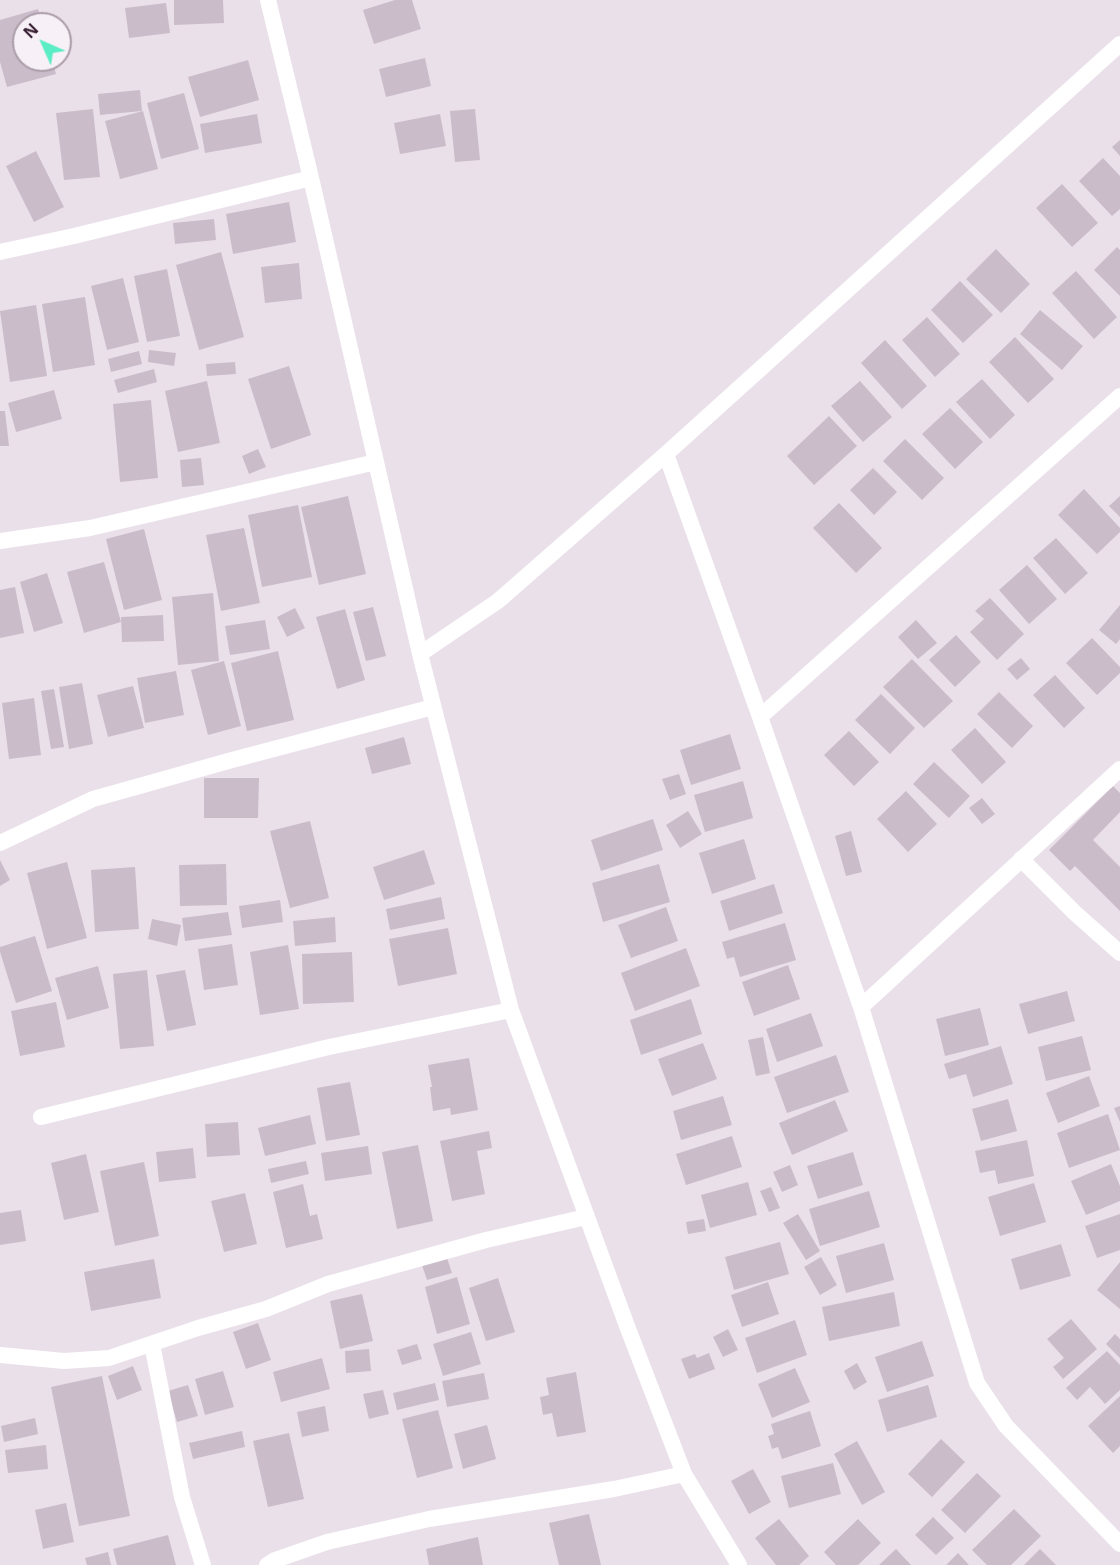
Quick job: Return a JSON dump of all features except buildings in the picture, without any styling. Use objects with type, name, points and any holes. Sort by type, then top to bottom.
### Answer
[{"type":"street","points":[[268,0],[420,654],[511,1010],[586,1217],[684,1474],[739,1565]]},
{"type":"street","points":[[420,654],[498,601],[666,454],[1120,44]]},
{"type":"street","points":[[0,252],[311,178]]},
{"type":"street","points":[[760,717],[1120,396]]},
{"type":"street","points":[[666,454],[861,1007],[978,1383],[1006,1426],[1120,1544]]},
{"type":"street","points":[[0,541],[90,528],[376,462]]},
{"type":"street","points":[[0,843],[93,799],[433,707]]},
{"type":"street","points":[[861,1007],[1120,769]]},
{"type":"street","points":[[1021,859],[1075,913],[1120,953]]},
{"type":"street","points":[[41,1117],[329,1047],[511,1010]]},
{"type":"street","points":[[0,1355],[64,1361],[109,1358],[198,1328],[266,1309],[328,1284],[486,1240],[586,1217]]},
{"type":"street","points":[[152,1344],[182,1497],[203,1565]]},
{"type":"street","points":[[267,1565],[275,1560],[327,1542],[429,1519],[614,1489],[684,1474]]}]
